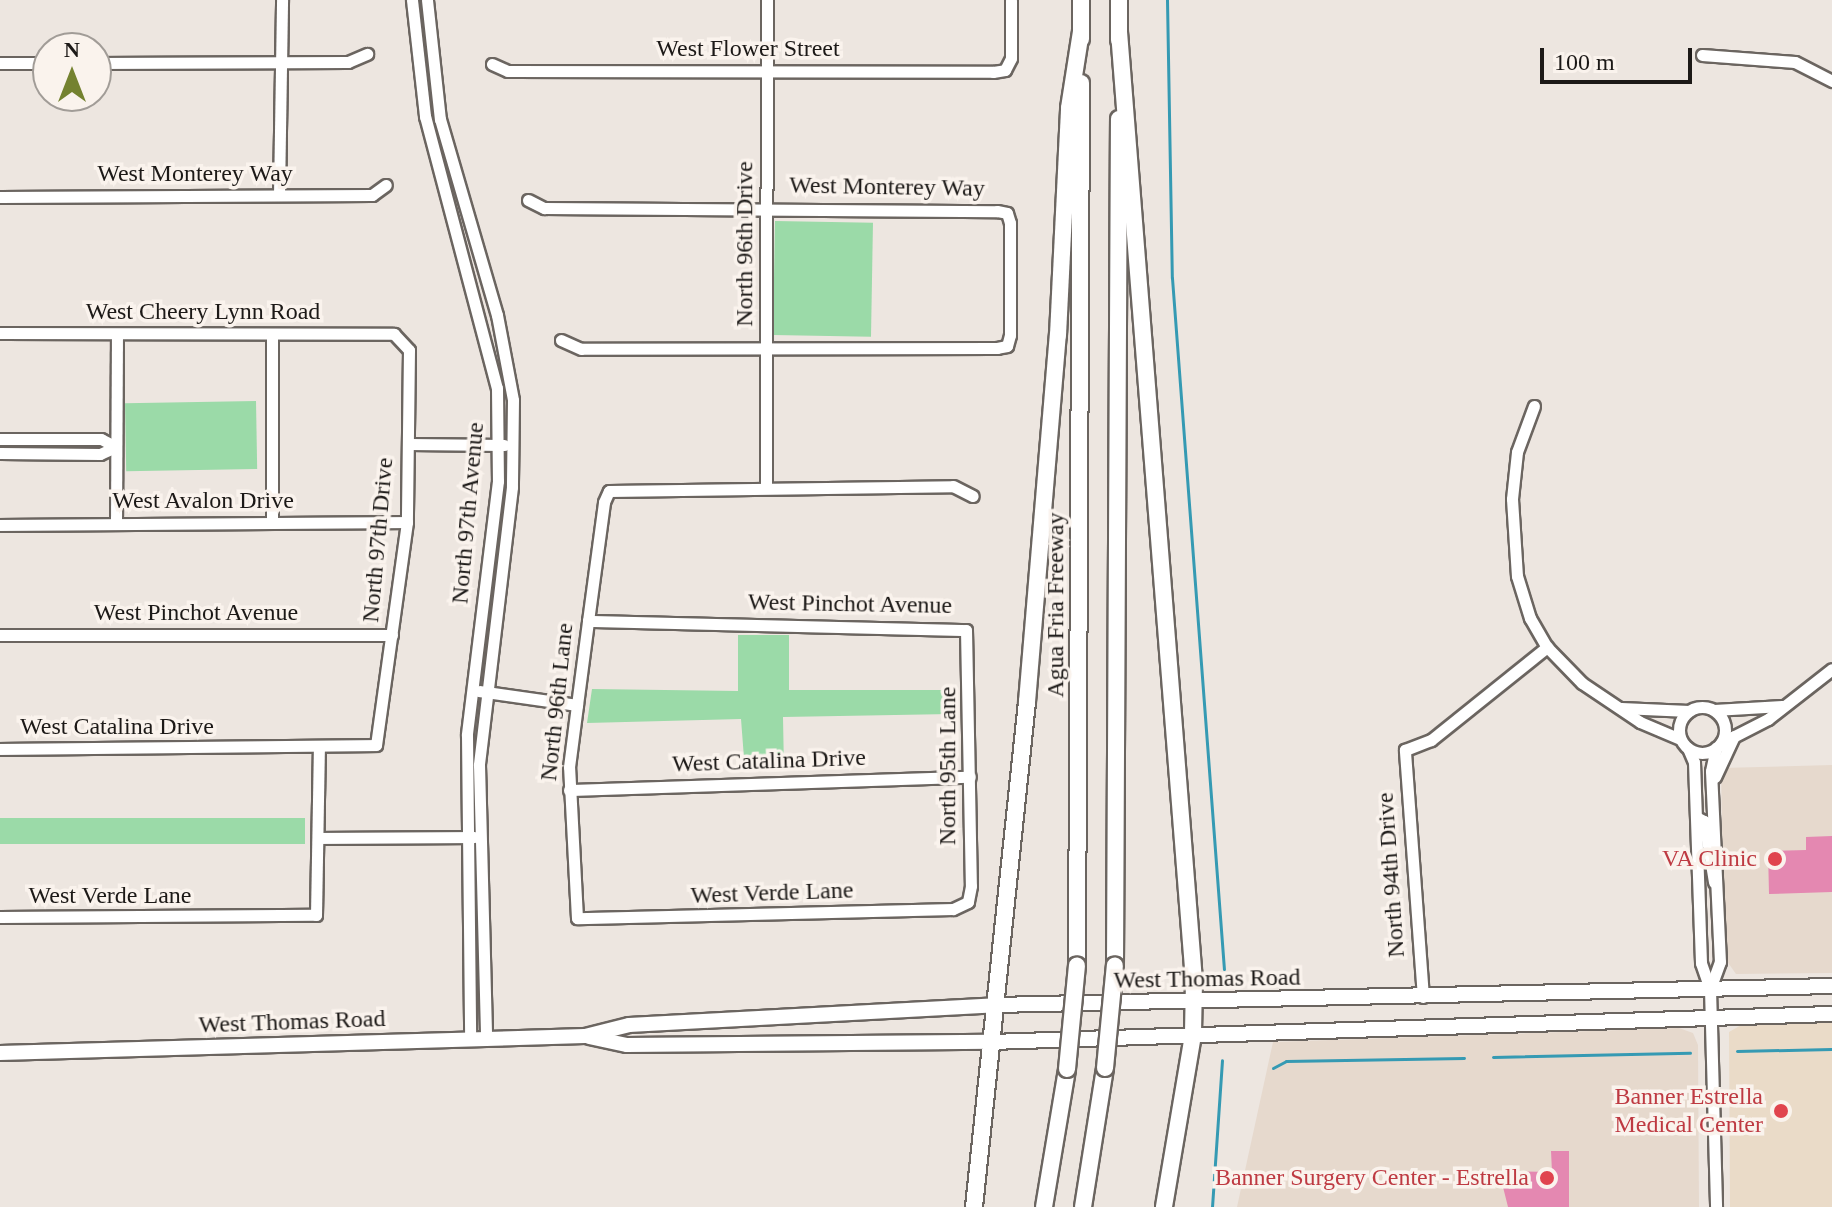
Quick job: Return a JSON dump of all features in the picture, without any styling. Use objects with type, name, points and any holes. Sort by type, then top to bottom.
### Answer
[{"type":"highway","name":"Agua Fria Freeway","points":[[1044,1207],[1067,1069],[1077,965],[1081,0]]},
{"type":"highway","points":[[1083,1207],[1105,1068],[1115,965],[1119,0]]},
{"type":"highway","points":[[974,1207],[1029,688],[1059,321],[1069,108],[1081,31]]},
{"type":"highway","points":[[1119,32],[1195,1001],[1193,1035],[1164,1207]]},
{"type":"main road","name":"West Thomas Road","points":[[0,1053],[585,1036],[629,1025],[995,1005],[1832,986]]},
{"type":"main road","points":[[1472,1024],[1484,995]]},
{"type":"main road","name":"West Thomas Road","points":[[585,1036],[627,1045],[991,1042],[1832,1014]]},
{"type":"street","points":[[279,195],[282,0]]},
{"type":"street","name":"North 97th Avenue","points":[[412,0],[425,116],[490,345],[500,445],[472,690],[475,837],[486,1038]]},
{"type":"street","name":"North 97th Avenue","points":[[427,0],[432,78],[497,315],[513,400],[513,445],[485,692],[475,837],[470,1039]]},
{"type":"street","name":"North 96th Drive","points":[[766,487],[767,0]]},
{"type":"street","name":"West Flower Street","points":[[492,64],[508,71],[1005,70],[1011,0]]},
{"type":"street","points":[[112,63],[348,62],[367,54]]},
{"type":"street","points":[[1702,55],[1795,62],[1832,81]]},
{"type":"street","points":[[0,63],[32,63]]},
{"type":"street","name":"West Monterey Way","points":[[0,197],[372,195],[386,185]]},
{"type":"street","name":"West Monterey Way","points":[[528,200],[544,208],[767,208],[1007,213],[1007,346],[766,349]]},
{"type":"street","name":"West Cheery Lynn Road","points":[[0,333],[272,334],[405,339]]},
{"type":"street","points":[[116,524],[117,334]]},
{"type":"street","points":[[272,334],[272,523]]},
{"type":"street","name":"North 97th Drive","points":[[376,745],[407,522],[409,444],[405,339]]},
{"type":"street","points":[[561,340],[581,349],[766,349]]},
{"type":"street","points":[[1534,406],[1514,467],[1513,534],[1520,591],[1547,647],[1582,683],[1684,743],[1718,745],[1782,706],[1832,669]]},
{"type":"street","points":[[0,439],[101,439],[116,447]]},
{"type":"street","points":[[409,444],[513,445]]},
{"type":"street","points":[[0,453],[100,454],[116,447]]},
{"type":"street","points":[[766,487],[953,486],[973,496]]},
{"type":"street","name":"North 96th Lane","points":[[577,918],[569,790],[588,621],[609,491],[766,487]]},
{"type":"street","name":"West Avalon Drive","points":[[0,525],[407,522]]},
{"type":"street","name":"West Pinchot Avenue","points":[[588,621],[966,630]]},
{"type":"street","name":"North 95th Lane","points":[[966,630],[970,777],[968,902]]},
{"type":"street","name":"West Pinchot Avenue","points":[[0,635],[392,635]]},
{"type":"street","name":"North 94th Drive","points":[[1423,997],[1405,750],[1431,740],[1547,647]]},
{"type":"street","points":[[472,690],[577,705]]},
{"type":"street","points":[[1621,708],[1689,711],[1782,706]]},
{"type":"street","points":[[1710,989],[1720,962],[1714,782],[1718,745],[1725,729],[1714,710]]},
{"type":"street","points":[[1689,711],[1679,723],[1696,817],[1701,963],[1710,989],[1716,1207]]},
{"type":"street","points":[[1714,782],[1734,736]]},
{"type":"street","name":"West Catalina Drive","points":[[0,749],[319,750],[376,745]]},
{"type":"street","points":[[319,750],[319,838],[475,837]]},
{"type":"street","name":"West Catalina Drive","points":[[569,790],[970,777]]},
{"type":"street","points":[[1696,817],[1704,821],[1718,893]]},
{"type":"street","name":"West Verde Lane","points":[[0,917],[316,915],[319,838]]},
{"type":"street","name":"West Verde Lane","points":[[577,918],[953,909],[968,902]]},
{"type":"shaded area","points":[[1832,765],[1832,973],[1736,974],[1724,957],[1721,768]]},
{"type":"shaded area","name":"Banner Estrella Medical Center","points":[[1832,1022],[1832,1207],[1730,1207],[1729,1032],[1743,1024]]},
{"type":"shaded area","points":[[1679,1028],[1693,1033],[1698,1045],[1699,1207],[1237,1207],[1273,1042]]},
{"type":"green space","points":[[775,221],[873,223],[871,337],[773,335]]},
{"type":"green space","points":[[256,401],[257,469],[126,471],[125,403]]},
{"type":"green space","points":[[738,635],[789,635],[789,690],[951,690],[951,714],[783,717],[784,769],[745,771],[741,719],[587,723],[592,689],[738,691]]},
{"type":"green space","points":[[0,818],[305,818],[305,844],[0,844]]},
{"type":"building","points":[[1832,836],[1832,892],[1769,894],[1768,851],[1806,850],[1806,837]]},
{"type":"building","name":"Banner Surgery Center - Estrella","points":[[1551,1151],[1569,1151],[1569,1207],[1508,1207],[1499,1171],[1552,1172]]},
{"type":"waterway","points":[[1167,0],[1172,278],[1224,969]]},
{"type":"waterway","points":[[1737,1051],[1832,1049]]},
{"type":"waterway","points":[[1493,1057],[1690,1053]]},
{"type":"waterway","points":[[1273,1068],[1286,1061],[1464,1058]]},
{"type":"waterway","points":[[1212,1207],[1222,1060]]},
{"type":"place","name":"VA Clinic","points":[[1775,859]]},
{"type":"place","name":"Banner Estrella Medical Center","points":[[1781,1111]]},
{"type":"place","name":"Banner Surgery Center - Estrella","points":[[1547,1178]]}]
